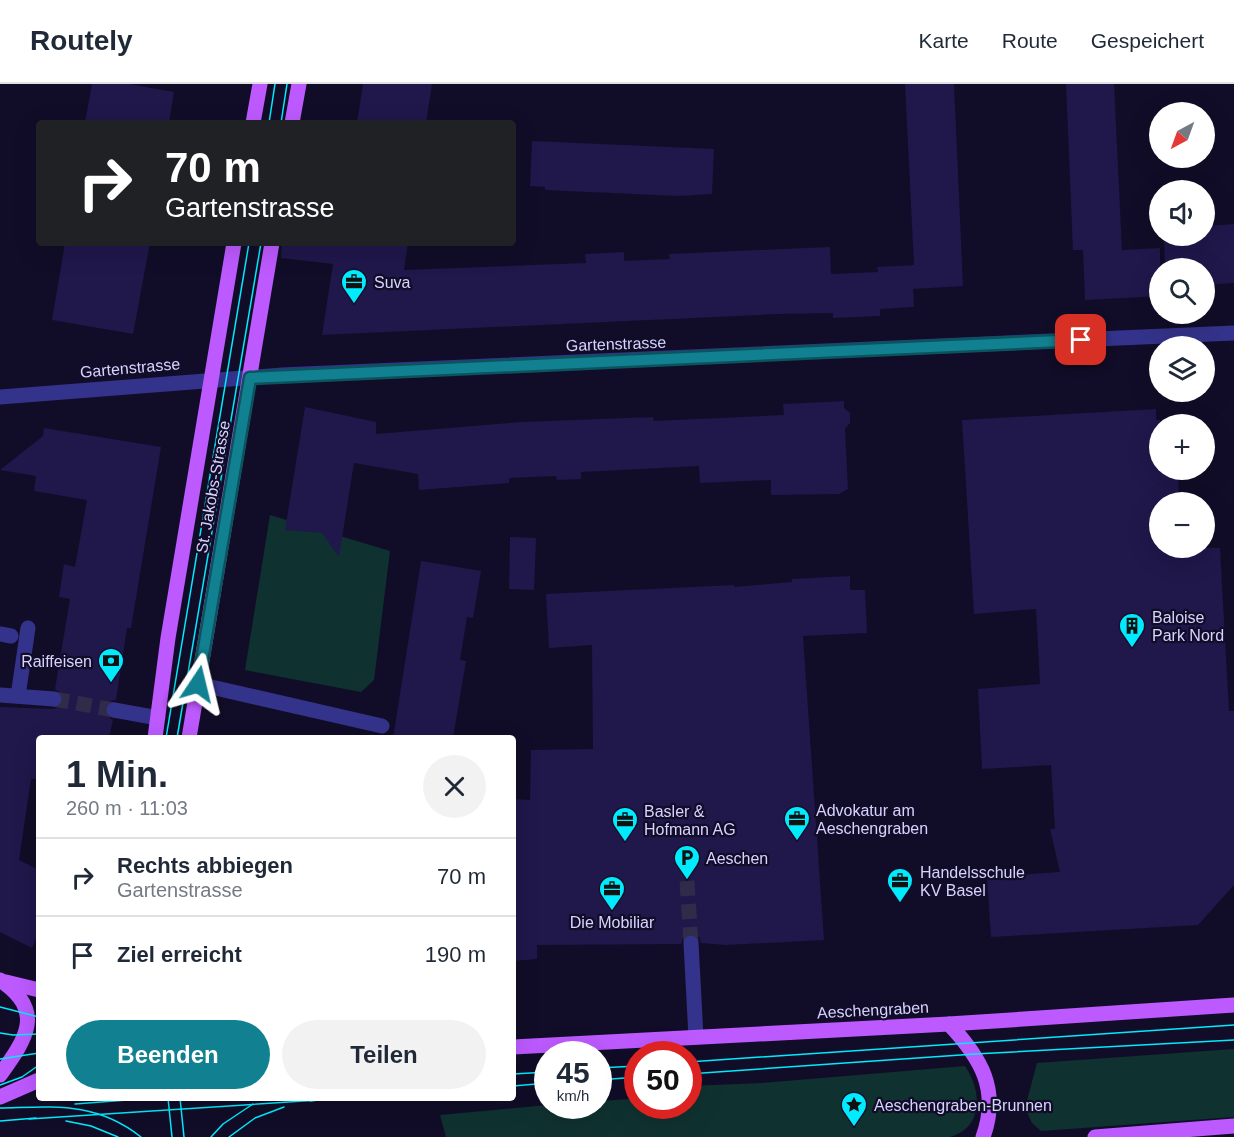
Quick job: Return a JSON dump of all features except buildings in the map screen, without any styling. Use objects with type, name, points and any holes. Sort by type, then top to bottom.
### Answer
[{"type":"main road","points":[[254,120],[260,84]]},
{"type":"main road","points":[[293,120],[299,84]]},
{"type":"main road","name":"St. Jakobs-Strasse","points":[[155,735],[168,638],[234,246]]},
{"type":"main road","name":"St. Jakobs-Strasse","points":[[190,735],[272,246]]},
{"type":"main road","points":[[0,980],[36,989]]},
{"type":"main road","points":[[0,980],[23,1002],[29,1020],[21,1046],[0,1075]]},
{"type":"main road","name":"Aeschengraben","points":[[516,1047],[949,1024],[1234,1005]]},
{"type":"main road","points":[[949,1024],[975,1054],[983,1069],[989,1113],[983,1137]]},
{"type":"main road","points":[[0,1097],[36,1081]]},
{"type":"main road","points":[[1095,1137],[1234,1126]]},
{"type":"street","name":"Gartenstrasse","points":[[0,397],[250,378],[1234,333]]},
{"type":"street","points":[[18,696],[28,628]]},
{"type":"street","points":[[198,684],[382,726]]},
{"type":"street","points":[[0,695],[54,699]]},
{"type":"street","points":[[114,710],[158,718]]},
{"type":"street","points":[[691,944],[696,1037]]},
{"type":"green space","points":[[270,515],[390,551],[374,680],[361,692],[245,670]]},
{"type":"green space","points":[[1234,1049],[1234,1117],[1041,1131],[1032,1123],[1025,1108],[1037,1063]]},
{"type":"green space","points":[[965,1066],[975,1086],[977,1107],[969,1125],[950,1137],[446,1137],[440,1115],[534,1106],[534,1119],[612,1119],[612,1100],[624,1099],[624,1119],[702,1119],[702,1085],[762,1083]]},
{"type":"tunnel","points":[[54,699],[114,710]]},
{"type":"tunnel","points":[[687,881],[691,943]]},
{"type":"tram line","points":[[269,120],[275,84]]},
{"type":"tram line","points":[[281,120],[287,84]]},
{"type":"tram line","points":[[167,735],[248,246]]},
{"type":"tram line","points":[[178,735],[260,246]]},
{"type":"tram line","points":[[0,1007],[36,1016]]},
{"type":"tram line","points":[[702,1061],[1234,1025]]},
{"type":"tram line","points":[[0,1033],[36,1034]]},
{"type":"tram line","points":[[702,1073],[975,1054],[1234,1040]]},
{"type":"tram line","points":[[0,1059],[36,1053]]},
{"type":"tram line","points":[[0,1085],[22,1077],[36,1067]]},
{"type":"tram line","points":[[612,1067],[624,1067]]},
{"type":"tram line","points":[[516,1074],[534,1073]]},
{"type":"tram line","points":[[612,1079],[624,1078]]},
{"type":"tram line","points":[[516,1086],[534,1084]]},
{"type":"tram line","points":[[75,1104],[114,1101]]},
{"type":"tram line","points":[[168,1101],[172,1137]]},
{"type":"tram line","points":[[180,1101],[184,1137]]},
{"type":"tram line","points":[[29,1119],[304,1101]]},
{"type":"tram line","points":[[211,1137],[223,1124],[253,1104]]},
{"type":"tram line","points":[[0,1108],[56,1107],[90,1112],[124,1125],[141,1137]]},
{"type":"tram line","points":[[229,1137],[255,1118],[284,1107]]},
{"type":"tram line","points":[[0,1121],[36,1118]]},
{"type":"tram line","points":[[66,1121],[91,1126],[118,1137]]},
{"type":"place","name":"Suva","points":[[354,305]]},
{"type":"place","name":"Baloise Park Nord","points":[[1132,649]]},
{"type":"place","name":"Raiffeisen","points":[[111,684]]},
{"type":"place","name":"Advokatur am Aeschengraben","points":[[797,842]]},
{"type":"place","name":"Basler & Hofmann AG","points":[[625,843]]},
{"type":"place","name":"Aeschen","points":[[687,881]]},
{"type":"place","name":"Handelsschule KV Basel","points":[[900,904]]},
{"type":"place","name":"Die Mobiliar","points":[[612,912]]},
{"type":"place","name":"Aeschengraben-Brunnen","points":[[854,1128]]},
{"type":"route","points":[[198,684],[250,378],[1081,340]]}]
